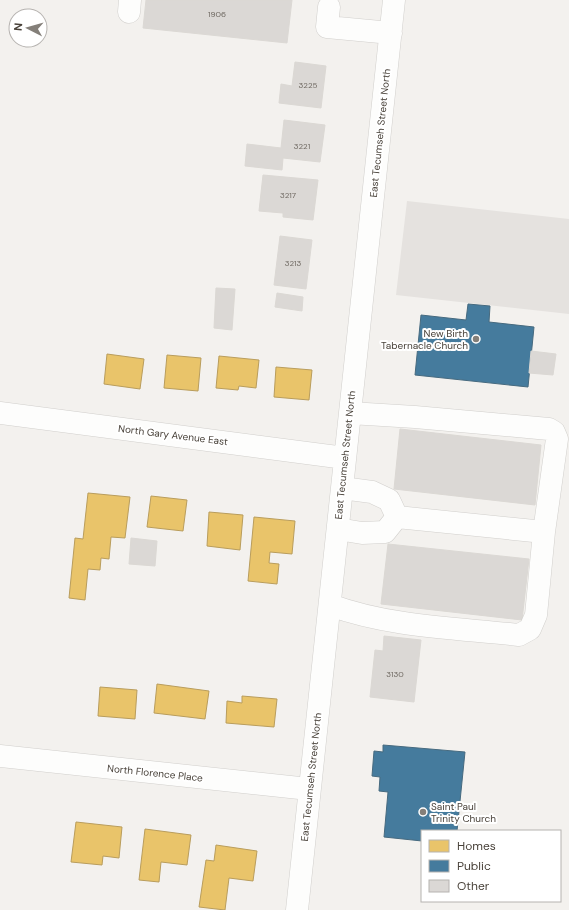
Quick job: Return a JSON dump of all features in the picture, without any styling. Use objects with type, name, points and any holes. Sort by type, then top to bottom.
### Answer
[{"type":"street","name":"East Tecumseh Street North","points":[[297,910],[394,0]]},
{"type":"street","points":[[329,7],[327,27],[391,33]]},
{"type":"street","name":"North Gary Avenue East","points":[[0,413],[345,458]]},
{"type":"street","points":[[330,605],[354,614],[385,621],[519,635],[530,629],[536,615],[544,532],[556,438],[554,432],[549,429],[415,417],[350,413]]},
{"type":"street","points":[[342,488],[372,492],[389,500],[397,518]]},
{"type":"street","points":[[397,518],[544,532]]},
{"type":"street","points":[[338,529],[362,533],[385,532],[397,518]]},
{"type":"street","name":"North Florence Place","points":[[0,756],[309,789]]},
{"type":"shaded area","points":[[407,201],[569,219],[569,314],[396,295]]},
{"type":"building: Homes","points":[[107,354],[144,359],[140,389],[104,384]]},
{"type":"building: Homes","points":[[167,355],[201,358],[198,391],[164,388]]},
{"type":"building: Homes","points":[[219,356],[259,360],[256,388],[239,386],[238,390],[216,388]]},
{"type":"building: Homes","points":[[276,367],[312,370],[309,400],[274,397]]},
{"type":"building: Homes","points":[[88,493],[130,497],[125,538],[111,537],[109,559],[101,558],[100,570],[88,569],[85,600],[69,598],[75,538],[83,539]]},
{"type":"building: Homes","points":[[151,496],[187,500],[183,531],[147,527]]},
{"type":"building: Homes","points":[[209,512],[243,515],[240,550],[207,546]]},
{"type":"building: Homes","points":[[254,517],[295,521],[292,554],[270,552],[269,563],[279,564],[277,584],[248,581]]},
{"type":"building: Homes","points":[[157,684],[209,691],[205,719],[154,713]]},
{"type":"building: Homes","points":[[100,687],[137,690],[135,719],[98,716]]},
{"type":"building: Homes","points":[[242,696],[277,699],[274,727],[226,723],[227,701],[242,703]]},
{"type":"building: Homes","points":[[76,822],[122,827],[119,858],[103,856],[102,865],[71,862]]},
{"type":"building: Homes","points":[[145,829],[191,835],[187,865],[161,862],[159,882],[139,880]]},
{"type":"building: Homes","points":[[216,845],[257,851],[253,881],[229,878],[225,910],[199,907],[206,860],[214,861]]},
{"type":"building: Public","name":"New Birth Tabernacle Church","points":[[468,304],[490,306],[489,322],[534,327],[528,387],[415,375],[421,315],[466,320]]},
{"type":"building: Public","name":"Saint Paul Trinity Church","points":[[383,745],[465,752],[457,830],[421,830],[421,841],[384,837],[388,792],[379,791],[380,777],[372,776],[374,751],[383,752]]},
{"type":"building: Other","points":[[146,0],[292,0],[287,43],[143,28]]},
{"type":"building: Other","points":[[295,62],[326,66],[321,108],[279,103],[281,84],[292,86]]},
{"type":"building: Other","points":[[284,120],[325,125],[320,162],[283,158],[282,170],[245,166],[247,144],[281,148]]},
{"type":"building: Other","points":[[263,175],[318,180],[313,220],[283,217],[283,213],[259,211]]},
{"type":"building: Other","points":[[280,236],[312,240],[306,289],[274,285]]},
{"type":"building: Other","points":[[216,288],[235,289],[232,330],[214,328]]},
{"type":"building: Other","points":[[277,293],[303,297],[302,311],[275,307]]},
{"type":"building: Other","points":[[531,351],[556,354],[553,375],[529,373]]},
{"type":"building: Other","points":[[400,429],[541,445],[535,505],[394,489]]},
{"type":"building: Other","points":[[131,538],[157,541],[155,566],[129,564]]},
{"type":"building: Other","points":[[388,544],[529,559],[522,620],[381,604]]},
{"type":"building: Other","points":[[384,636],[421,640],[414,702],[370,697],[375,650],[383,651]]},
{"type":"place","name":"New Birth Tabernacle Church","points":[[476,339]]},
{"type":"place","name":"Saint Paul Trinity Church","points":[[423,812]]}]
